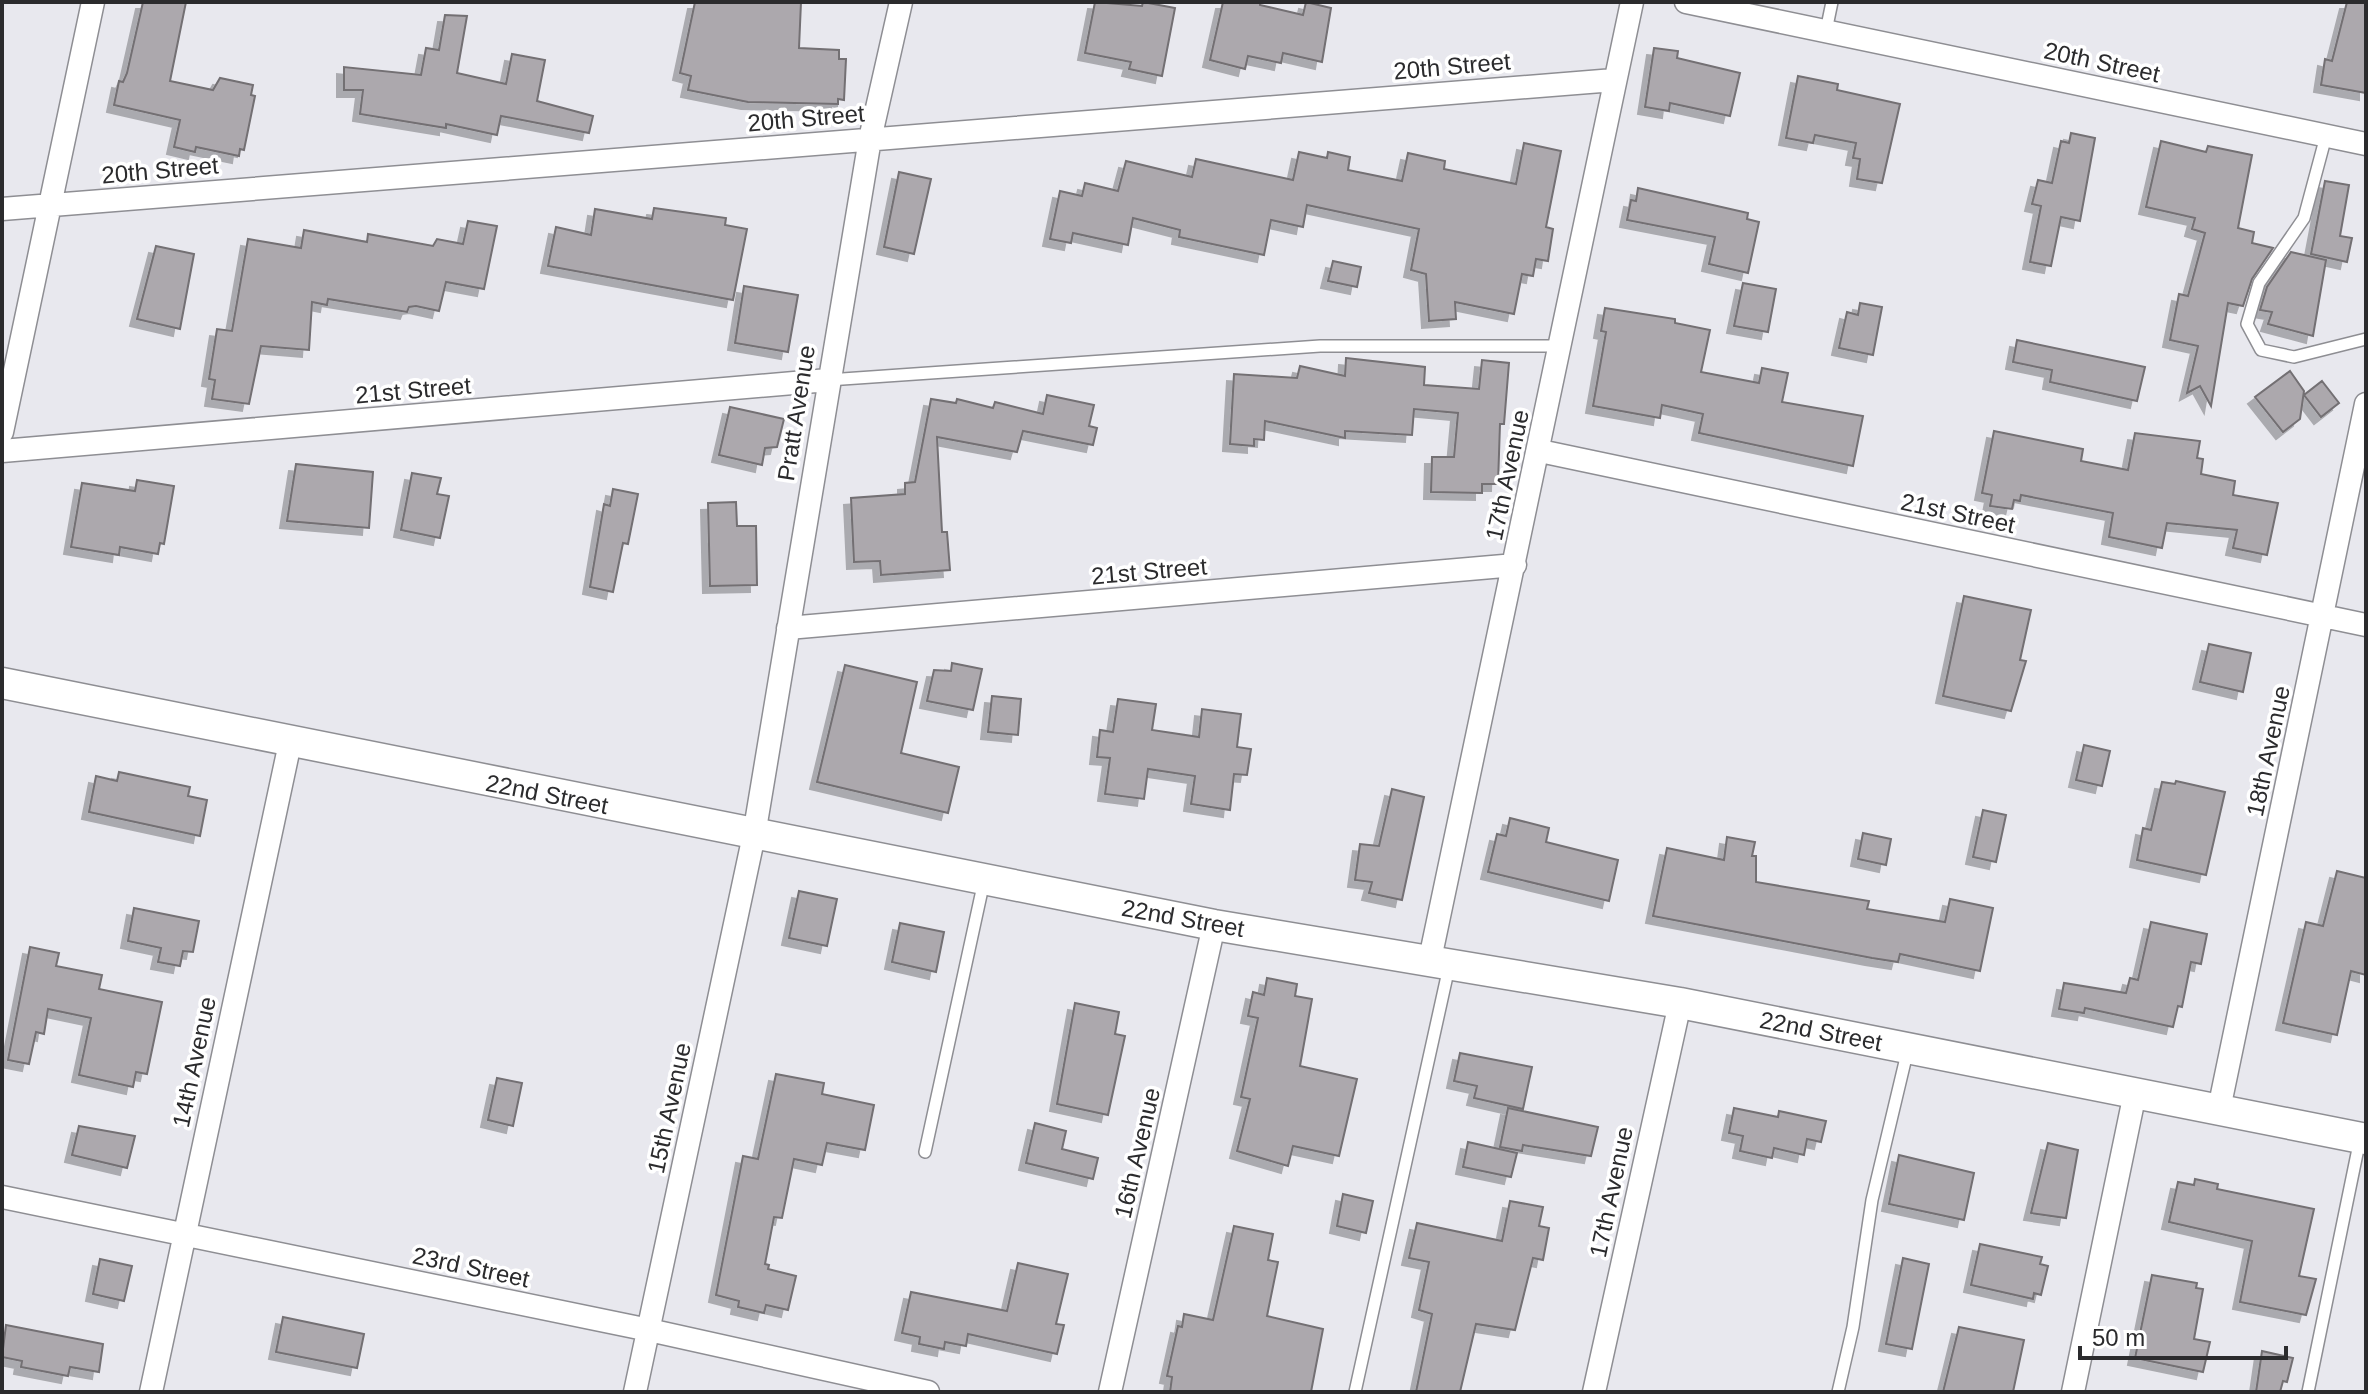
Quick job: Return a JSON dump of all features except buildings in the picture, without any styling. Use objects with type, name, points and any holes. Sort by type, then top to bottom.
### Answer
[{"type":"street","points":[[2,432],[93,2]]},
{"type":"street","name":"Pratt Avenue","points":[[754,835],[870,139],[901,2]]},
{"type":"street","name":"17th Avenue","points":[[1440,960],[1515,565],[1632,2]]},
{"type":"street","name":"20th Street","points":[[1686,2],[2366,144]]},
{"type":"street","name":"20th Street","points":[[2,209],[1614,80]]},
{"type":"street","name":"21st Street","points":[[2,451],[828,380]]},
{"type":"street","name":"18th Avenue","points":[[2219,1109],[2366,404]]},
{"type":"street","name":"21st Street","points":[[1540,451],[2366,625]]},
{"type":"street","name":"21st Street","points":[[788,628],[1515,565]]},
{"type":"street","name":"22nd Street","points":[[2,683],[290,743],[1214,925],[1440,960],[1680,1003],[2363,1139]]},
{"type":"street","name":"14th Avenue","points":[[151,1392],[290,743]]},
{"type":"street","name":"15th Avenue","points":[[635,1392],[754,835]]},
{"type":"street","name":"16th Avenue","points":[[1110,1392],[1214,925]]},
{"type":"street","name":"17th Avenue","points":[[1594,1392],[1680,1003]]},
{"type":"street","points":[[2073,1392],[2135,1093]]},
{"type":"street","name":"23rd Street","points":[[2,1197],[649,1330],[928,1392]]},
{"type":"lane","points":[[1826,31],[1832,2]]},
{"type":"lane","points":[[2326,136],[2304,218],[2259,283],[2247,324],[2261,350],[2294,357],[2366,339]]},
{"type":"lane","points":[[828,380],[1320,346],[1561,346]]},
{"type":"lane","points":[[925,1152],[984,880]]},
{"type":"lane","points":[[1355,1392],[1440,960]]},
{"type":"lane","points":[[1838,1392],[1853,1327],[1872,1200],[1908,1048]]},
{"type":"lane","points":[[2308,1392],[2363,1139]]}]
